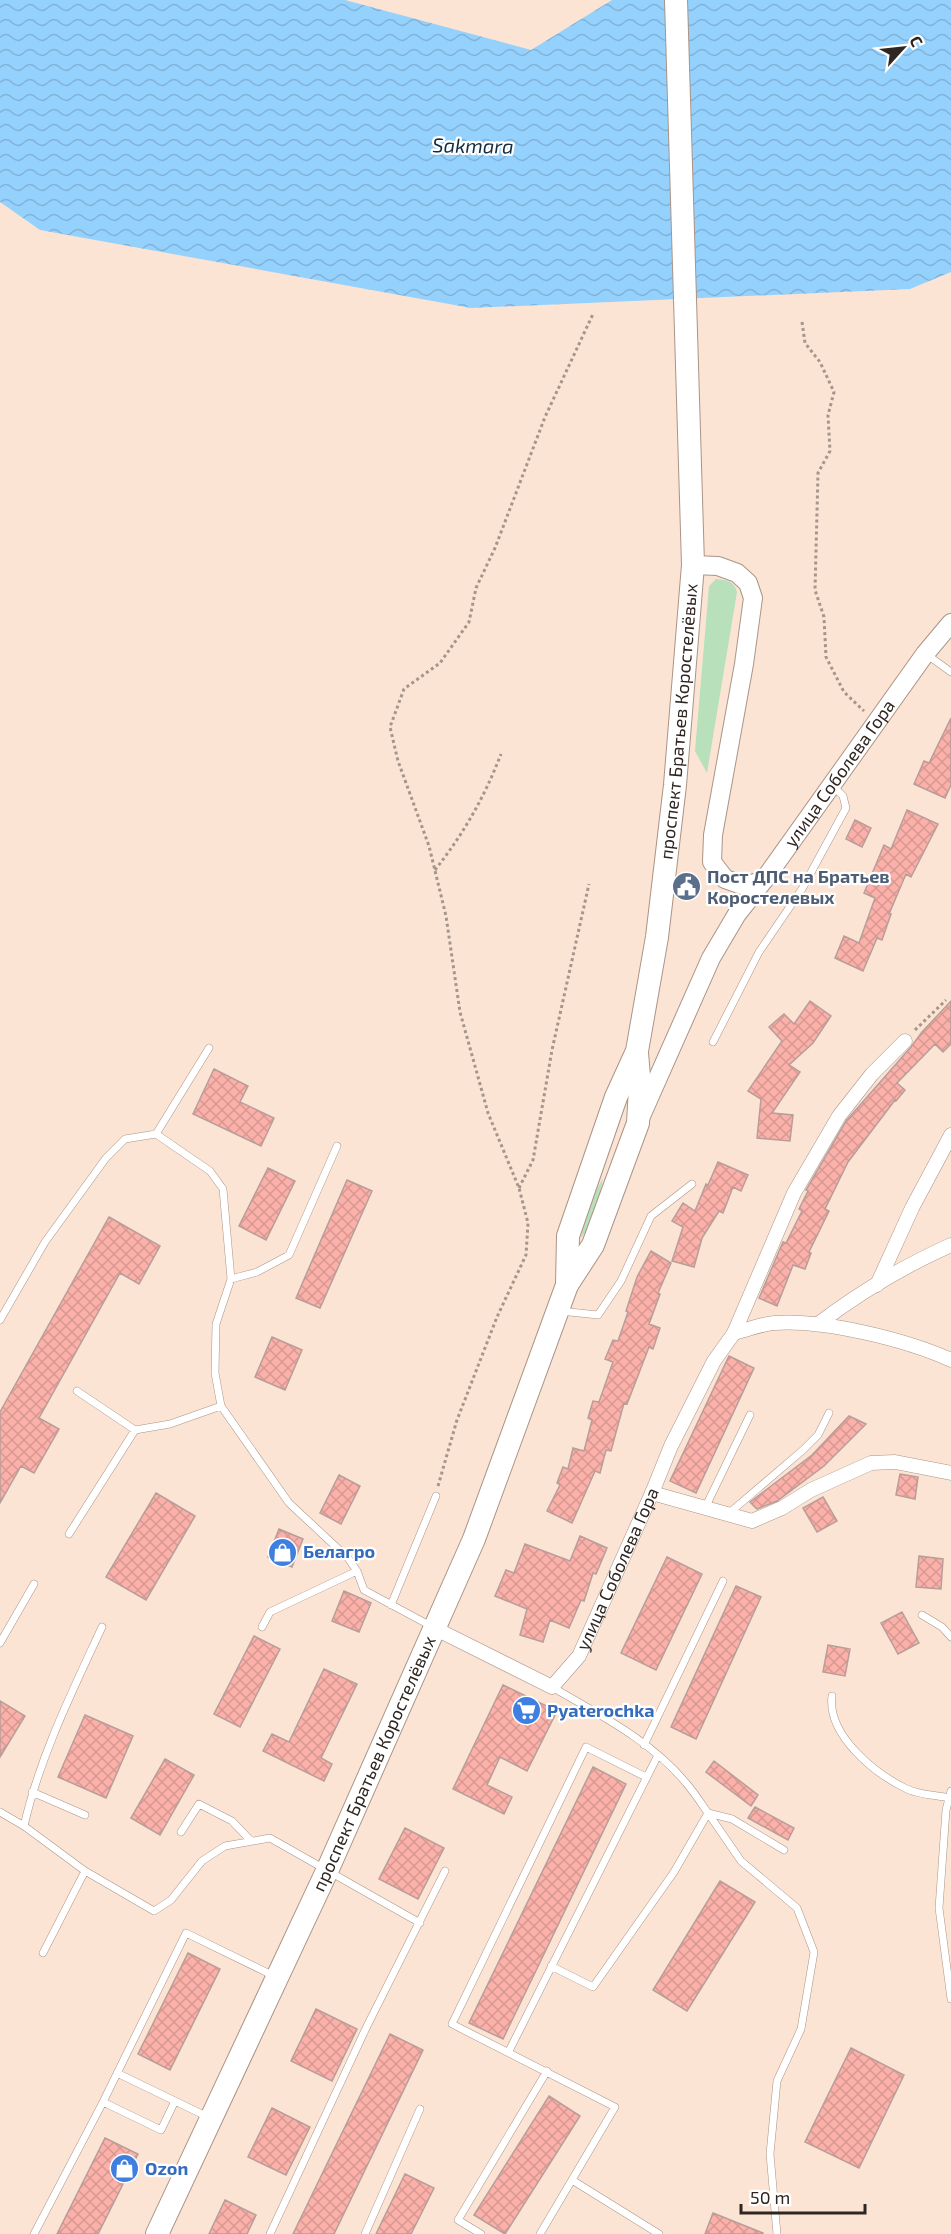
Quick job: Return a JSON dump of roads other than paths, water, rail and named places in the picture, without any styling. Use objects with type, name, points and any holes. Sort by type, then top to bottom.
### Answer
[{"type":"main road","name":"проспект Братьев Коростелёвых","points":[[157,2234],[327,1871],[436,1629],[474,1539],[567,1285],[593,1245],[638,1123],[640,1088],[637,1051],[657,937],[674,797],[693,565],[676,0]]},
{"type":"main road","name":"проспект Братьев Коростелёвых","points":[[567,1285],[568,1236],[615,1097],[637,1051]]},
{"type":"street","points":[[693,565],[718,566],[737,573],[748,583],[753,598],[744,664],[713,835],[712,862],[725,879],[745,886],[764,880]]},
{"type":"street","name":"улица Соболева Гора","points":[[638,1123],[711,958],[737,914],[764,880],[925,654],[951,623]]},
{"type":"street","name":"улица Соболева Гора","points":[[552,1687],[579,1656],[671,1446],[709,1371],[734,1333],[794,1193],[833,1126],[872,1074],[905,1041]]},
{"type":"street","points":[[877,1284],[912,1208],[951,1135]]},
{"type":"street","points":[[818,1324],[877,1284],[918,1260],[951,1245]]},
{"type":"street","points":[[734,1333],[773,1323],[818,1324],[918,1346],[951,1360]]},
{"type":"street","points":[[652,1493],[752,1521],[782,1508],[811,1490],[871,1463],[895,1462],[951,1473]]},
{"type":"street","points":[[436,1629],[552,1687]]},
{"type":"lane","points":[[925,654],[951,672]]},
{"type":"lane","points":[[713,1042],[759,952],[802,889],[846,808],[843,796],[832,785]]},
{"type":"lane","points":[[156,1134],[209,1048]]},
{"type":"lane","points":[[0,1320],[45,1242],[106,1158],[125,1138],[156,1134],[210,1171],[223,1190],[231,1279],[216,1324],[215,1373],[221,1406],[289,1503],[348,1558],[357,1571],[364,1590],[436,1629]]},
{"type":"lane","points":[[231,1279],[257,1272],[289,1255],[337,1146]]},
{"type":"lane","points":[[557,1311],[598,1315],[621,1281],[651,1216],[692,1184]]},
{"type":"lane","points":[[77,1391],[135,1430],[170,1424],[221,1406]]},
{"type":"lane","points":[[728,1515],[818,1436],[829,1413]]},
{"type":"lane","points":[[705,1508],[750,1415]]},
{"type":"lane","points":[[69,1534],[135,1430]]},
{"type":"lane","points":[[391,1605],[436,1496]]},
{"type":"lane","points":[[262,1627],[270,1612],[357,1571]]},
{"type":"lane","points":[[644,1745],[723,1581]]},
{"type":"lane","points":[[0,1644],[34,1584]]},
{"type":"lane","points":[[922,1615],[942,1627],[951,1637]]},
{"type":"lane","points":[[24,1826],[44,1755],[102,1627]]},
{"type":"lane","points":[[552,1687],[658,1755],[686,1782],[741,1861],[797,1908],[814,1952],[801,2029],[777,2081],[770,2154],[777,2234]]},
{"type":"lane","points":[[832,1696],[831,1708],[844,1738],[868,1763],[909,1790],[950,1794],[945,1810],[939,1908],[951,1999]]},
{"type":"lane","points":[[540,2234],[615,2107],[452,2024],[586,1747],[646,1777]]},
{"type":"lane","points":[[508,2051],[658,1755]]},
{"type":"lane","points":[[32,1792],[85,1815]]},
{"type":"lane","points":[[181,1832],[199,1804],[232,1821],[251,1841]]},
{"type":"lane","points":[[0,1812],[24,1826],[85,1871],[154,1911],[171,1900],[202,1861],[225,1846],[270,1838],[420,1923]]},
{"type":"lane","points":[[708,1813],[732,1819],[784,1850]]},
{"type":"lane","points":[[551,1966],[593,1987],[674,1872],[708,1813]]},
{"type":"lane","points":[[43,1953],[85,1871]]},
{"type":"lane","points":[[270,2234],[367,2026],[445,1871]]},
{"type":"lane","points":[[34,2234],[103,2102],[186,1933],[277,1978]]},
{"type":"lane","points":[[481,2234],[458,2220],[547,2071]]},
{"type":"lane","points":[[117,2073],[210,2119]]},
{"type":"lane","points":[[103,2102],[161,2130],[175,2101]]},
{"type":"lane","points":[[365,2234],[420,2109]]},
{"type":"lane","points":[[572,2180],[659,2234]]},
{"type":"water","name":"Sakmara","points":[[0,0],[345,0],[531,50],[612,0],[951,0],[951,272],[910,289],[471,308],[40,230],[0,202]]},
{"type":"place","name":"Пост ДПС на Братьев Коростелевых","points":[[686,887]]},
{"type":"place","name":"Белагро","points":[[282,1552]]},
{"type":"place","name":"Pyaterochka","points":[[526,1711]]},
{"type":"place","name":"Ozon","points":[[124,2169]]}]
